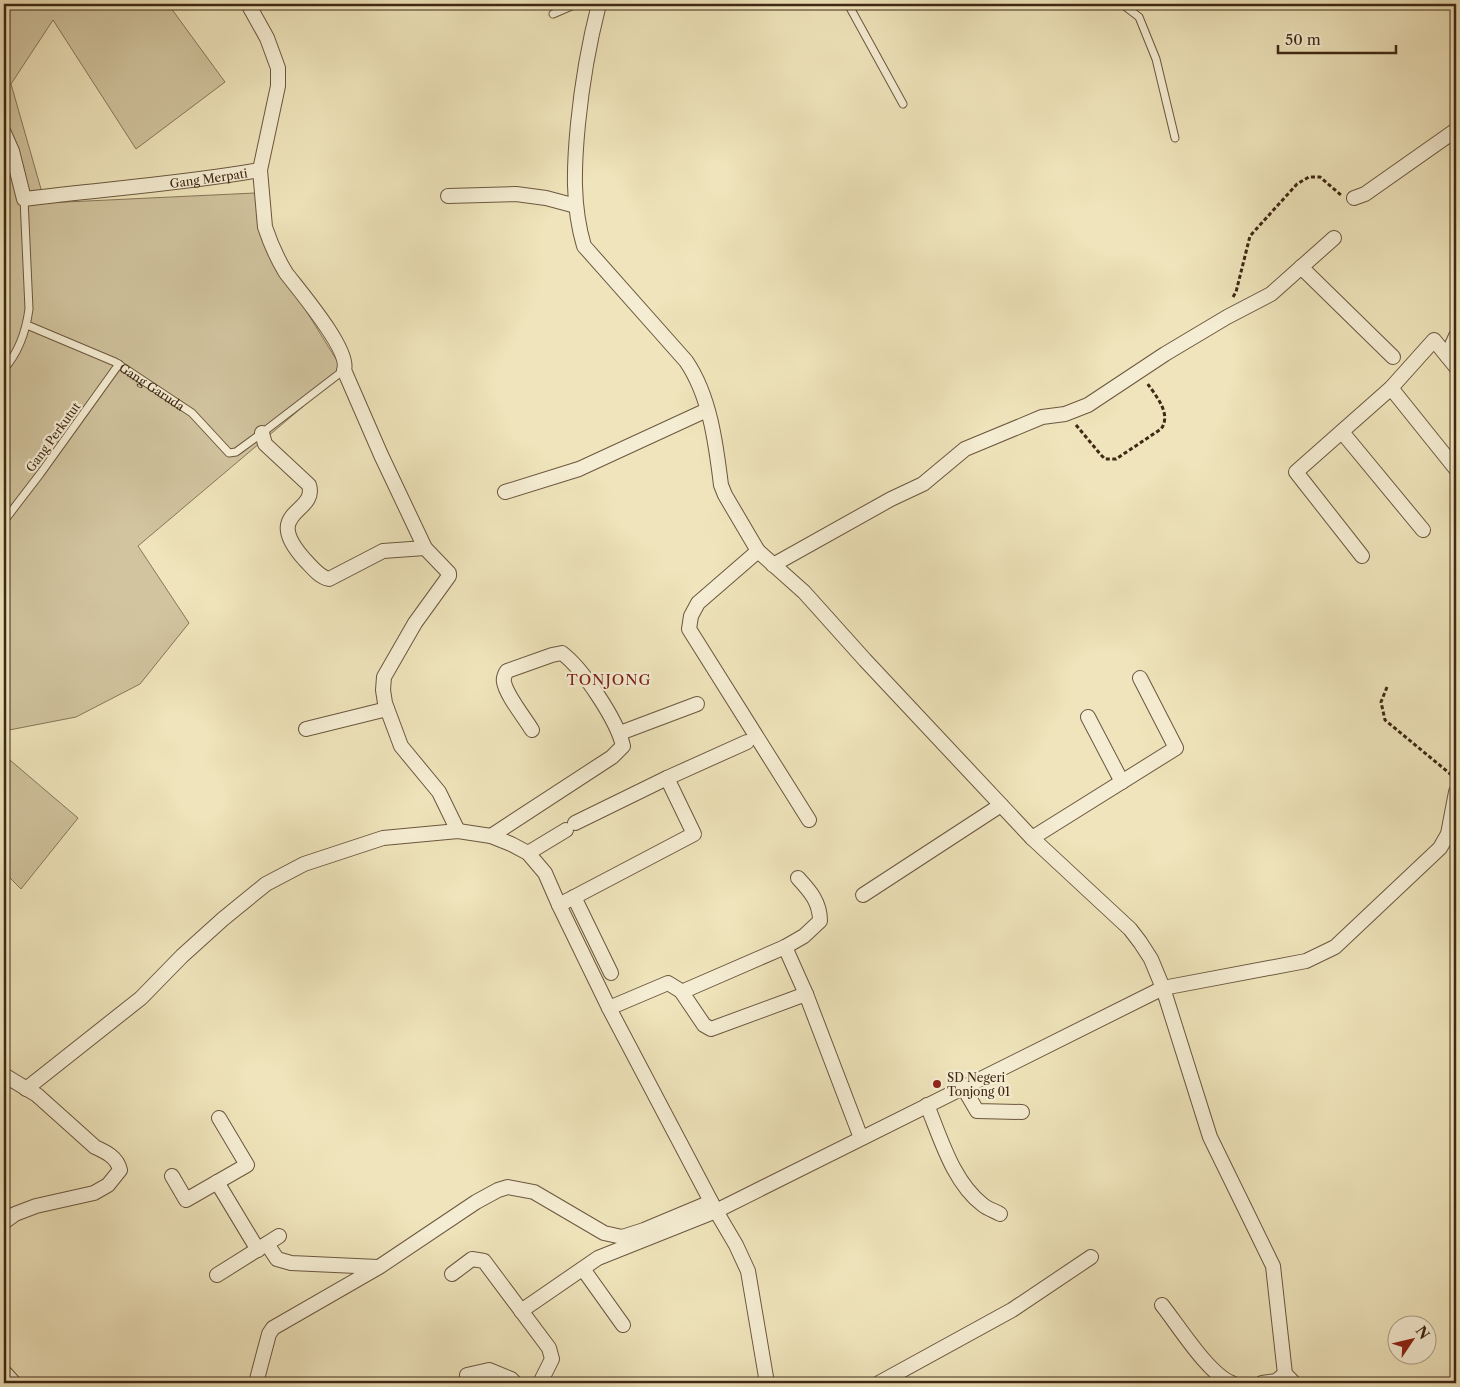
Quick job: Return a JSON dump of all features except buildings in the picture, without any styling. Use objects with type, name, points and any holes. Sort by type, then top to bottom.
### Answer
[{"type":"street","points":[[248,4],[267,38],[278,68],[278,86],[260,170]]},
{"type":"street","points":[[599,4],[590,40],[580,103],[575,159],[578,227],[584,246],[686,361],[695,374],[707,410],[725,495],[758,551],[804,592],[1032,838],[1130,929],[1151,959],[1163,988],[1210,1137],[1273,1266],[1290,1379],[1262,1383]]},
{"type":"street","points":[[1354,198],[1365,194],[1456,130]]},
{"type":"street","points":[[4,133],[12,151],[24,198]]},
{"type":"street","name":"Gang Merpati","points":[[24,198],[209,179],[260,170],[265,227],[268,235],[285,271],[338,345],[346,366],[344,370],[381,455],[425,548]]},
{"type":"street","points":[[448,196],[516,194],[576,206]]},
{"type":"street","points":[[773,565],[859,516],[923,484],[965,449],[1042,417],[1065,414],[1088,405],[1165,354],[1227,317],[1271,294],[1334,238]]},
{"type":"street","points":[[1301,267],[1393,357]]},
{"type":"street","points":[[1447,356],[1456,336]]},
{"type":"street","points":[[1362,556],[1296,472],[1391,388],[1434,340],[1456,367]]},
{"type":"street","points":[[1391,388],[1456,470]]},
{"type":"street","points":[[505,492],[579,469],[707,410]]},
{"type":"street","points":[[1342,432],[1423,530]]},
{"type":"street","points":[[262,433],[265,444],[309,486],[311,492],[310,499],[292,514],[288,522],[287,534],[303,558],[318,573],[329,579],[383,551],[425,548],[448,573],[449,576],[415,622],[384,677],[383,690],[387,709],[401,746],[440,792],[458,831]]},
{"type":"street","points":[[758,551],[698,603],[691,616],[689,629],[809,820]]},
{"type":"street","points":[[491,836],[612,756],[623,746],[620,732],[590,684],[572,660],[562,653],[507,671],[504,676],[508,692],[532,730]]},
{"type":"street","points":[[1032,838],[1176,748],[1140,678]]},
{"type":"street","points":[[620,732],[698,704]]},
{"type":"street","points":[[306,730],[387,709]]},
{"type":"street","points":[[1088,717],[1122,782]]},
{"type":"street","points":[[528,853],[571,827],[667,778],[747,742]]},
{"type":"street","points":[[558,905],[694,834],[667,778]]},
{"type":"street","points":[[521,1311],[598,1258],[861,1138],[1163,988],[1306,961],[1335,946],[1440,848],[1448,834],[1456,792]]},
{"type":"street","points":[[863,895],[1001,805]]},
{"type":"street","points":[[26,1089],[141,998],[182,956],[266,884],[304,864],[383,838],[458,831],[491,836],[512,844],[528,853],[545,873],[558,905],[609,1008],[713,1207],[736,1245],[748,1271],[767,1383]]},
{"type":"street","points":[[681,990],[784,947],[804,936],[820,921],[818,905],[812,893],[798,878]]},
{"type":"street","points":[[574,897],[611,973]]},
{"type":"street","points":[[784,947],[806,994],[861,1138]]},
{"type":"street","points":[[609,1008],[668,983],[681,990],[704,1025],[711,1029],[806,994]]},
{"type":"street","points":[[4,1074],[42,1099],[95,1147],[106,1152],[118,1162],[120,1170],[108,1185],[94,1193],[36,1206],[15,1214],[4,1222]]},
{"type":"street","points":[[964,1087],[977,1112],[1022,1112]]},
{"type":"street","points":[[927,1105],[955,1171],[984,1206],[1000,1214]]},
{"type":"street","points":[[172,1176],[186,1200],[247,1165],[219,1118]]},
{"type":"street","points":[[217,1182],[262,1247],[277,1259],[291,1263],[378,1267]]},
{"type":"street","points":[[256,1383],[269,1334],[273,1328],[378,1267],[476,1202],[498,1190],[508,1187],[534,1192],[604,1233],[622,1237],[713,1207]]},
{"type":"street","points":[[217,1275],[280,1236]]},
{"type":"street","points":[[879,1383],[1012,1310],[1090,1257]]},
{"type":"street","points":[[452,1274],[472,1259],[484,1261],[549,1348],[552,1359],[540,1383]]},
{"type":"street","points":[[583,1269],[623,1325]]},
{"type":"street","points":[[1162,1305],[1205,1360],[1224,1380],[1232,1383]]},
{"type":"street","points":[[467,1375],[489,1370],[511,1379],[515,1383]]},
{"type":"street","points":[[4,1372],[14,1383]]},
{"type":"lane","points":[[553,14],[576,4]]},
{"type":"lane","points":[[848,4],[903,104]]},
{"type":"lane","points":[[1122,4],[1139,17],[1156,59],[1175,138]]},
{"type":"lane","points":[[4,369],[12,359],[27,325],[29,309],[24,198]]},
{"type":"lane","name":"Gang Garuda","points":[[27,325],[119,364],[192,413],[229,453],[236,452],[344,370]]},
{"type":"lane","name":"Gang Perkutut","points":[[4,521],[119,364]]},
{"type":"path","points":[[1227,317],[1230,301],[1236,292],[1250,236],[1297,184],[1310,177],[1320,177],[1343,196],[1354,198]]},
{"type":"path","points":[[1065,414],[1105,459],[1116,459],[1161,429],[1164,425],[1165,415],[1161,404],[1140,372]]},
{"type":"path","points":[[1387,687],[1381,702],[1385,720],[1456,779]]},
{"type":"shaded area","points":[[4,4],[168,4],[225,82],[136,149],[53,20],[11,84],[45,203],[255,193],[302,304],[344,372],[138,546],[189,623],[140,684],[76,717],[4,731]]},
{"type":"shaded area","points":[[4,755],[78,818],[21,889],[4,872]]},
{"type":"place","name":"SD Negeri Tonjong 01","points":[[937,1084]]},
{"type":"district","name":"TONJONG","points":[[609,679]]}]
